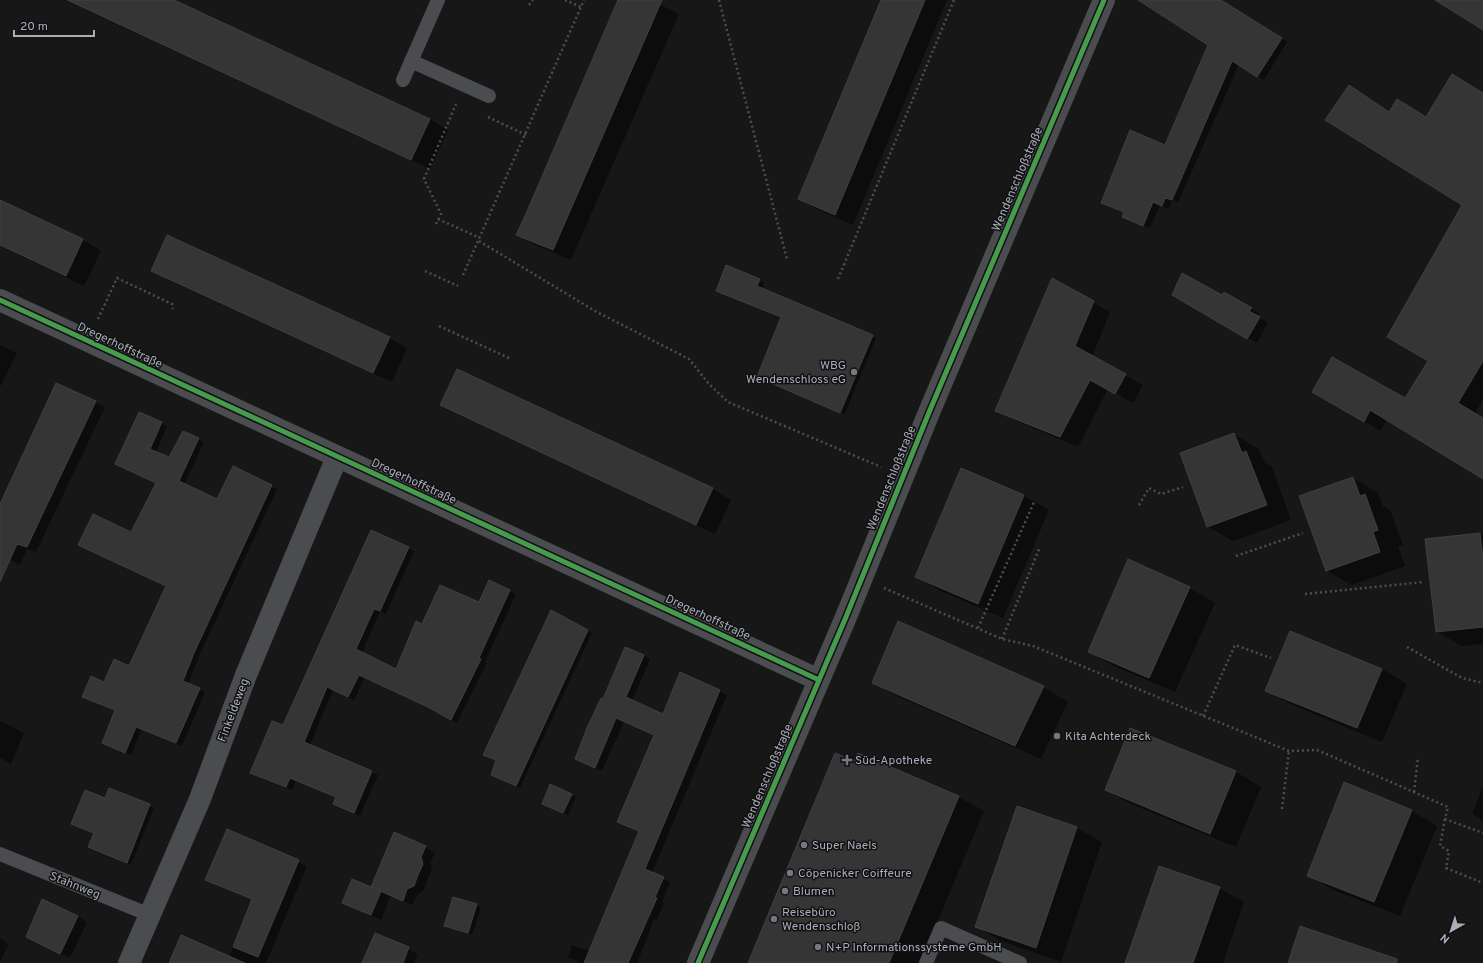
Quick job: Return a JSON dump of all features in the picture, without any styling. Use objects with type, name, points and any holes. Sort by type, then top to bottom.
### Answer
[{"type":"street","name":"Wendenschloßstraße","points":[[698,963],[819,680],[932,406],[1104,0]]},
{"type":"street","name":"Dregerhoffstraße","points":[[0,300],[819,680]]},
{"type":"street","name":"Finkeldeweg","points":[[129,963],[200,799],[246,675],[337,457]]},
{"type":"lane","points":[[403,80],[438,0]]},
{"type":"lane","points":[[411,61],[489,96]]},
{"type":"lane","name":"Stahnweg","points":[[0,854],[150,916]]},
{"type":"lane","points":[[926,963],[941,928],[1020,963]]},
{"type":"path","points":[[529,5],[533,0]]},
{"type":"path","points":[[565,0],[581,7]]},
{"type":"path","points":[[464,275],[584,0]]},
{"type":"path","points":[[719,0],[788,259]]},
{"type":"path","points":[[838,279],[954,0]]},
{"type":"path","points":[[436,224],[441,214],[424,179],[456,103]]},
{"type":"path","points":[[438,219],[480,239],[595,310],[689,359],[709,384],[728,402],[884,468]]},
{"type":"path","points":[[425,271],[458,286]]},
{"type":"path","points":[[88,341],[117,278],[172,304],[173,309]]},
{"type":"path","points":[[439,326],[511,359]]},
{"type":"path","points":[[1139,505],[1149,488],[1161,494],[1183,486]]},
{"type":"path","points":[[978,628],[1034,500]]},
{"type":"path","points":[[1236,556],[1303,533]]},
{"type":"path","points":[[1002,639],[1040,547]]},
{"type":"path","points":[[861,578],[1002,639],[1033,646],[1289,751],[1317,750],[1448,807],[1440,846],[1449,851],[1446,868],[1483,883]]},
{"type":"path","points":[[1305,594],[1423,582]]},
{"type":"path","points":[[1203,716],[1235,645],[1271,658]]},
{"type":"path","points":[[1407,647],[1462,678],[1483,683]]},
{"type":"path","points":[[1282,809],[1289,751]]},
{"type":"path","points":[[1414,792],[1418,757]]},
{"type":"path","points":[[1445,819],[1483,833]]},
{"type":"building","points":[[67,0],[174,0],[430,119],[411,160]]},
{"type":"building","points":[[618,0],[662,0],[553,250],[516,235]]},
{"type":"building","points":[[881,0],[925,0],[835,215],[798,199]]},
{"type":"building","points":[[1138,0],[1221,0],[1282,38],[1257,77],[1232,61],[1172,200],[1165,198],[1162,206],[1153,202],[1143,226],[1122,217],[1124,212],[1101,203],[1130,130],[1165,145],[1208,45]]},
{"type":"building","points":[[1435,0],[1483,0],[1483,30]]},
{"type":"building","points":[[1452,74],[1483,93],[1483,361],[1458,403],[1483,418],[1483,479],[1370,410],[1364,422],[1312,392],[1332,357],[1405,398],[1428,361],[1387,337],[1462,205],[1325,120],[1349,85],[1389,112],[1397,99],[1426,117]]},
{"type":"building","points":[[0,200],[83,239],[66,276],[0,245]]},
{"type":"building","points":[[167,235],[390,337],[373,373],[151,271]]},
{"type":"building","points":[[726,265],[760,279],[757,286],[873,335],[840,413],[757,377],[781,317],[716,291]]},
{"type":"building","points":[[1182,273],[1222,295],[1224,292],[1252,308],[1249,311],[1260,317],[1247,339],[1172,295]]},
{"type":"building","points":[[1052,278],[1094,301],[1075,346],[1126,374],[1115,394],[1090,380],[1060,437],[995,411]]},
{"type":"building","points":[[457,369],[713,488],[696,525],[440,405]]},
{"type":"building","points":[[56,383],[96,401],[27,547],[17,544],[0,582],[0,504]]},
{"type":"building","points":[[139,412],[162,422],[150,449],[169,457],[183,431],[199,438],[179,481],[217,499],[233,466],[272,485],[194,653],[183,681],[200,688],[176,743],[136,727],[125,753],[102,743],[115,710],[82,697],[91,676],[104,682],[114,659],[129,666],[166,586],[78,545],[93,514],[131,532],[156,483],[115,464]]},
{"type":"building","points":[[1234,433],[1242,453],[1246,451],[1267,505],[1207,527],[1180,453]]},
{"type":"building","points":[[961,468],[1024,495],[978,604],[915,577]]},
{"type":"building","points":[[1353,477],[1360,496],[1365,494],[1378,530],[1373,532],[1380,552],[1326,571],[1299,496]]},
{"type":"building","points":[[371,530],[409,547],[380,611],[374,609],[356,649],[396,669],[416,621],[422,624],[440,585],[479,602],[489,580],[510,590],[479,658],[481,659],[451,720],[430,708],[359,675],[348,697],[327,687],[304,742],[372,771],[354,813],[333,804],[336,797],[290,778],[286,787],[250,773],[272,721],[283,725]]},
{"type":"building","points":[[1480,533],[1483,559],[1483,627],[1436,632],[1425,539]]},
{"type":"building","points":[[1128,559],[1190,587],[1149,678],[1088,652]]},
{"type":"building","points":[[551,610],[588,630],[516,786],[491,775],[496,760],[483,755]]},
{"type":"building","points":[[898,621],[1044,686],[1015,746],[872,683]]},
{"type":"building","points":[[1290,631],[1382,669],[1357,728],[1265,691]]},
{"type":"building","points":[[625,647],[644,655],[626,697],[663,714],[680,672],[720,690],[645,869],[664,877],[655,897],[657,898],[628,963],[584,963],[639,831],[617,822],[654,735],[616,718],[595,768],[575,759],[587,728],[601,698],[603,699]]},
{"type":"building","points":[[1130,728],[1236,771],[1210,834],[1105,790]]},
{"type":"building","points":[[835,753],[854,761],[858,753],[959,796],[889,963],[748,963]]},
{"type":"building","points":[[1344,782],[1412,810],[1374,902],[1307,876]]},
{"type":"building","points":[[550,784],[572,794],[563,813],[542,804]]},
{"type":"building","points":[[109,788],[150,804],[127,863],[88,847],[94,833],[71,824],[85,790],[105,798]]},
{"type":"building","points":[[1017,806],[1077,827],[1036,948],[975,927]]},
{"type":"building","points":[[227,829],[299,860],[258,957],[233,947],[252,899],[205,880]]},
{"type":"building","points":[[394,832],[426,846],[421,857],[423,864],[414,886],[407,889],[403,901],[371,887]]},
{"type":"building","points":[[1159,866],[1220,887],[1193,963],[1125,963]]},
{"type":"building","points":[[352,879],[381,891],[371,915],[342,903]]},
{"type":"building","points":[[453,897],[477,904],[468,933],[444,926]]},
{"type":"building","points":[[42,899],[78,916],[60,954],[26,937]]},
{"type":"building","points":[[1300,926],[1397,959],[1397,963],[1288,963]]},
{"type":"building","points":[[375,933],[409,947],[403,963],[362,963]]},
{"type":"building","points":[[181,935],[245,963],[169,963]]},
{"type":"tram line","points":[[689,963],[1095,0]]},
{"type":"tram line","points":[[707,963],[891,519],[970,336],[1110,0]]},
{"type":"cycle path","points":[[698,963],[846,617],[930,410],[1104,0]]},
{"type":"cycle path","points":[[0,300],[819,680]]},
{"type":"place","name":"WBG Wendenschloss eG","points":[[854,372]]},
{"type":"place","name":"Kita Achterdeck","points":[[1057,736]]},
{"type":"place","name":"Süd-Apotheke","points":[[847,760]]},
{"type":"place","name":"Super Naels","points":[[804,845]]},
{"type":"place","name":"Cöpenicker Coiffeure","points":[[790,873]]},
{"type":"place","name":"Blumen","points":[[785,891]]},
{"type":"place","name":"Reisebüro Wendenschloß","points":[[774,919]]},
{"type":"place","name":"N+P Informationssysteme GmbH","points":[[818,947]]}]
